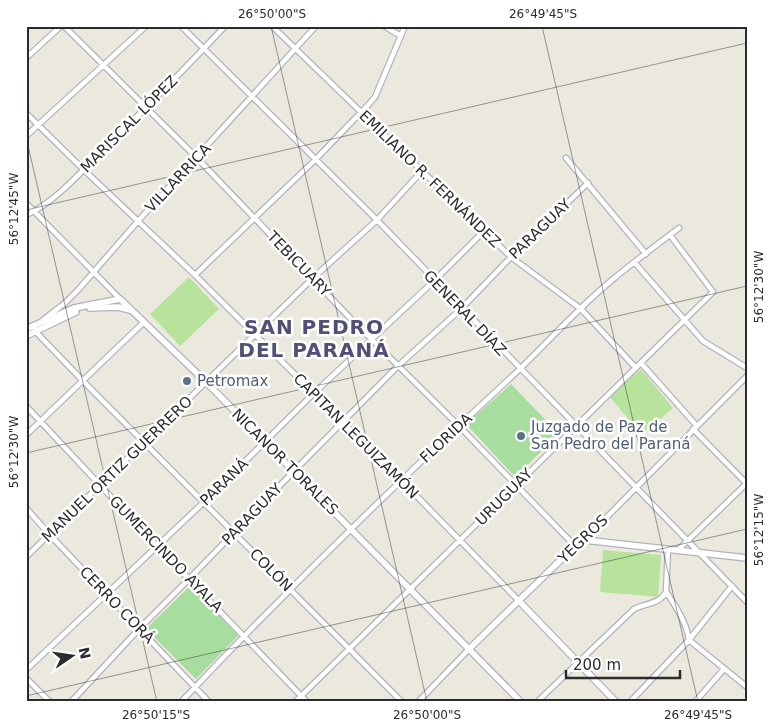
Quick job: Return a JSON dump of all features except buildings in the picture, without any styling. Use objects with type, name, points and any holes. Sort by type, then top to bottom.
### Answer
[{"type":"street","points":[[26,58],[63,26]]},
{"type":"street","name":"TEBICUARY","points":[[63,26],[197,158],[371,339],[399,365],[575,546]]},
{"type":"street","points":[[26,136],[146,26]]},
{"type":"street","name":"GENERAL DÍAZ","points":[[181,26],[250,97],[376,220],[747,602]]},
{"type":"street","name":"MARISCAL LÓPEZ","points":[[26,215],[34,212],[72,182],[146,109],[225,26]]},
{"type":"street","name":"EMILIANO R. FERNÁNDEZ","points":[[272,26],[511,257],[581,309],[636,368]]},
{"type":"street","name":"VILLARRICA","points":[[26,336],[65,303],[316,26]]},
{"type":"street","points":[[384,26],[401,36]]},
{"type":"street","points":[[195,275],[315,160],[375,97],[405,26]]},
{"type":"street","name":"CAPITAN LEGUIZAMÓN","points":[[26,112],[195,275],[401,480],[616,702]]},
{"type":"street","points":[[566,158],[646,254]]},
{"type":"street","name":"MANUEL ORTIZ GUERRERO","points":[[26,557],[313,278],[376,220],[422,171]]},
{"type":"street","name":"PARAGUAY","points":[[71,702],[139,629],[294,470],[399,365],[461,309],[511,257],[588,183]]},
{"type":"street","name":"NICANOR TORALES","points":[[26,203],[93,273],[294,470],[520,702]]},
{"type":"street","name":"FLORIDA","points":[[181,702],[289,589],[401,480],[520,369],[550,338],[605,286],[679,228]]},
{"type":"street","name":"PARANÁ","points":[[26,670],[204,502],[313,394],[434,281],[485,230]]},
{"type":"street","name":"URUGUAY","points":[[295,702],[713,292],[670,235]]},
{"type":"street","points":[[635,263],[703,341],[747,368]]},
{"type":"street","name":"VILLARRICA","points":[[35,328],[74,308],[120,299]]},
{"type":"street","name":"VILLARRICA","points":[[26,329],[35,328],[89,308],[118,307],[132,311]]},
{"type":"street","points":[[26,435],[144,322]]},
{"type":"street","name":"COLÓN","points":[[35,328],[83,380],[402,702]]},
{"type":"street","points":[[641,363],[695,427],[747,484],[678,550]]},
{"type":"street","name":"YEGROS","points":[[418,702],[469,649],[575,546],[584,540],[747,376]]},
{"type":"street","name":"GUMERCINDO AYALA","points":[[26,406],[307,702]]},
{"type":"street","name":"CERRO CORÁ","points":[[26,508],[209,702]]},
{"type":"street","points":[[584,540],[747,558]]},
{"type":"street","points":[[537,702],[634,608],[663,598],[666,592],[668,548]]},
{"type":"street","points":[[630,702],[690,640],[732,586]]},
{"type":"street","points":[[666,592],[688,631],[690,640],[747,687]]},
{"type":"street","points":[[695,702],[724,668]]},
{"type":"street","points":[[26,678],[50,702]]},
{"type":"green space","points":[[189,277],[219,309],[180,346],[150,314]]},
{"type":"green space","points":[[641,369],[673,408],[642,435],[609,396]]},
{"type":"green space","points":[[511,384],[559,434],[515,477],[466,424]]},
{"type":"green space","points":[[603,550],[661,555],[658,597],[600,592]]},
{"type":"green space","points":[[191,585],[238,636],[196,679],[146,629]]},
{"type":"place","name":"Petromax","points":[[187,381]]},
{"type":"place","name":"Juzgado de Paz de San Pedro del Paraná","points":[[521,436]]},
{"type":"district","name":"SAN PEDRO DEL PARANÁ","points":[[314,338]]}]
